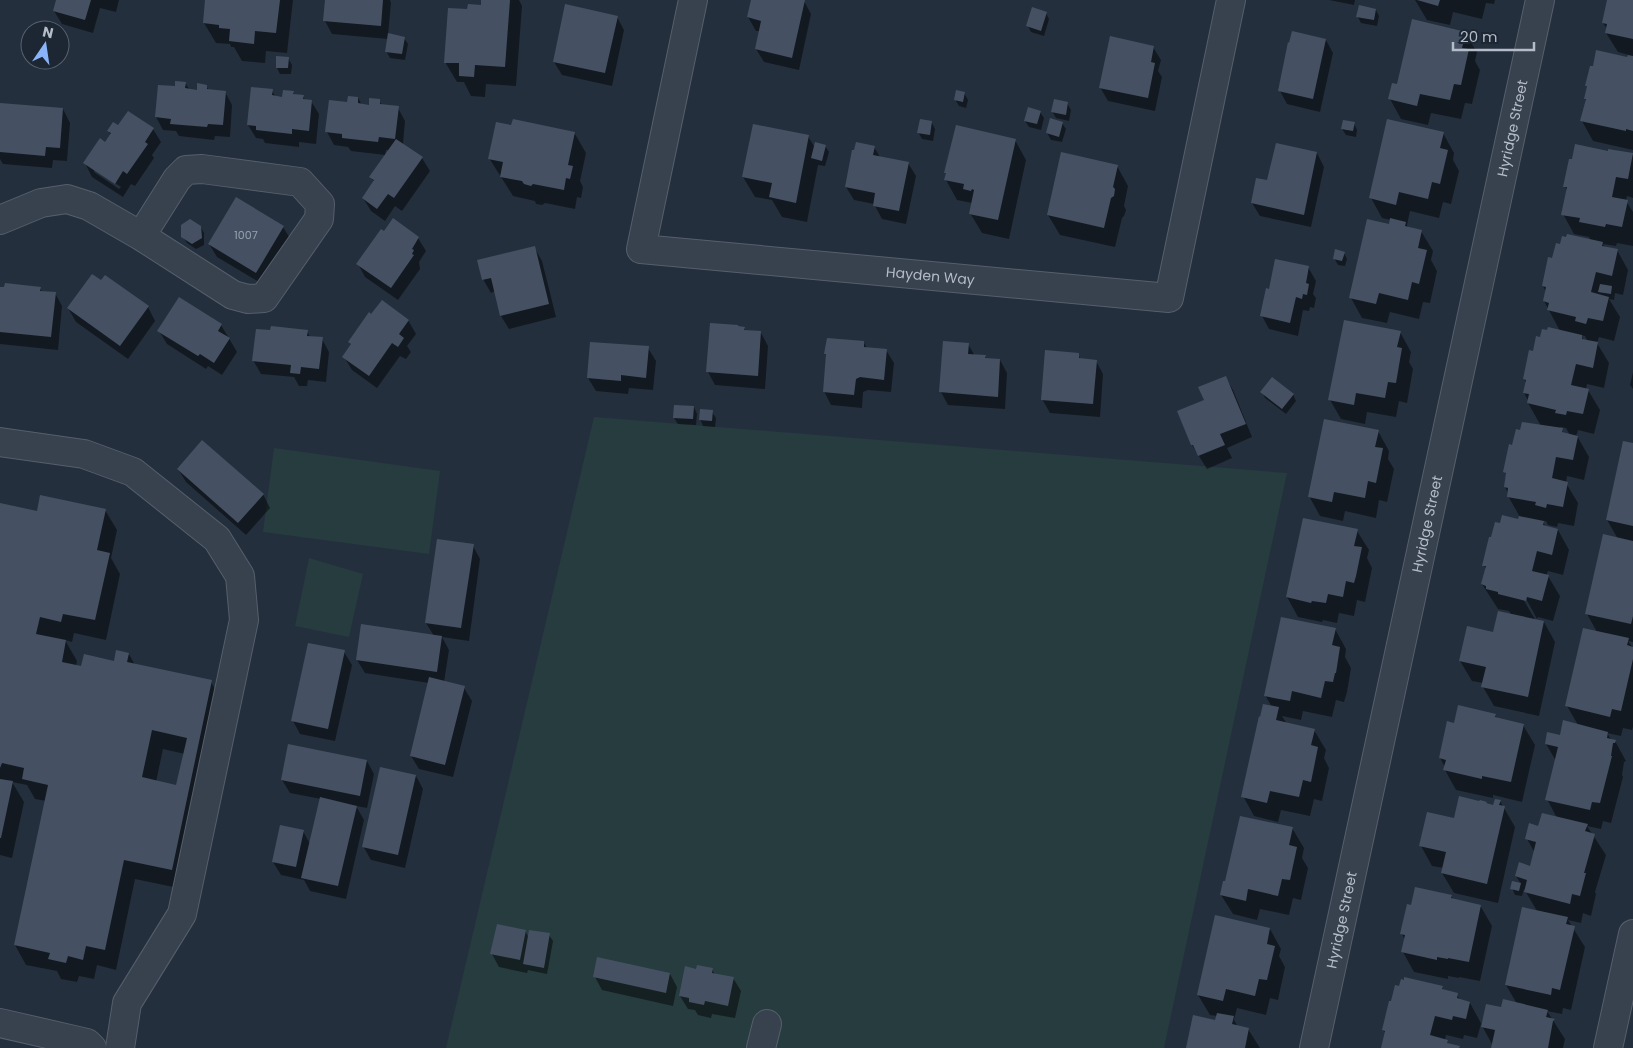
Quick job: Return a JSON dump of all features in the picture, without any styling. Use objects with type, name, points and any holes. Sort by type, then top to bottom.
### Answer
[{"type":"street","name":"Hayden Way","points":[[693,0],[641,249],[1169,298],[1231,0]]},
{"type":"street","name":"Hyridge Street","points":[[1314,1048],[1540,0]]},
{"type":"street","points":[[0,220],[42,203],[67,199],[89,206],[141,236],[233,295],[248,298],[264,298],[320,219],[320,204],[300,182],[202,169],[186,170],[176,179],[141,236]]},
{"type":"street","points":[[0,442],[84,454],[133,472],[217,538],[240,576],[244,620],[182,914],[128,1002],[120,1048]]},
{"type":"street","points":[[1608,1048],[1633,934]]},
{"type":"street","points":[[0,1022],[87,1043],[92,1048]]},
{"type":"green space","points":[[594,417],[1287,473],[1164,1048],[446,1048]]},
{"type":"green space","points":[[274,448],[440,471],[429,554],[263,532]]},
{"type":"green space","points":[[309,558],[363,574],[349,637],[295,626]]},
{"type":"building","points":[[56,0],[91,0],[85,20],[53,11]]},
{"type":"building","points":[[205,0],[280,0],[276,33],[255,31],[254,44],[229,41],[230,29],[219,28],[219,25],[203,23]]},
{"type":"building","points":[[325,0],[383,0],[381,26],[323,21]]},
{"type":"building","points":[[481,0],[510,0],[505,67],[475,65],[474,77],[459,76],[459,63],[444,63],[448,8],[467,9],[468,4],[481,5]]},
{"type":"building","points":[[751,0],[805,0],[792,58],[755,49],[761,21],[747,17]]},
{"type":"building","points":[[1417,0],[1440,0],[1438,6]]},
{"type":"building","points":[[1607,0],[1633,0],[1633,39],[1605,33],[1607,24],[1602,23]]},
{"type":"building","points":[[565,4],[618,16],[605,73],[553,62]]},
{"type":"building","points":[[1359,5],[1376,9],[1374,20],[1356,17]]},
{"type":"building","points":[[1032,7],[1047,12],[1041,31],[1026,26]]},
{"type":"building","points":[[1412,19],[1466,32],[1462,48],[1469,49],[1461,85],[1454,84],[1450,100],[1420,94],[1417,106],[1388,99],[1392,83],[1397,84]]},
{"type":"building","points":[[1292,31],[1326,39],[1313,99],[1278,91]]},
{"type":"building","points":[[388,33],[405,37],[402,54],[385,52]]},
{"type":"building","points":[[1110,36],[1154,46],[1151,62],[1155,63],[1148,98],[1099,88]]},
{"type":"building","points":[[1596,50],[1627,57],[1628,55],[1633,56],[1633,131],[1580,121],[1586,99],[1584,99],[1587,86],[1585,86],[1590,66],[1593,66]]},
{"type":"building","points":[[276,56],[289,57],[288,68],[276,68]]},
{"type":"building","points":[[175,81],[186,82],[185,88],[197,90],[197,83],[207,85],[207,89],[226,91],[223,125],[208,124],[207,127],[170,124],[171,119],[155,117],[158,85],[175,86]]},
{"type":"building","points":[[251,87],[273,89],[272,95],[282,97],[283,90],[294,91],[293,94],[304,95],[303,99],[312,100],[309,131],[292,129],[292,134],[256,130],[256,126],[247,125]]},
{"type":"building","points":[[956,90],[965,92],[963,102],[954,100]]},
{"type":"building","points":[[348,96],[358,97],[358,103],[369,105],[369,98],[380,99],[380,104],[399,106],[395,139],[379,137],[378,142],[342,138],[342,134],[325,132],[329,100],[347,102]]},
{"type":"building","points":[[1054,99],[1068,102],[1066,115],[1051,112]]},
{"type":"building","points":[[0,103],[63,108],[60,148],[46,147],[45,156],[0,152]]},
{"type":"building","points":[[1028,107],[1041,111],[1037,124],[1024,121]]},
{"type":"building","points":[[128,111],[154,128],[145,142],[148,144],[127,174],[123,171],[115,184],[83,163],[100,138],[105,142],[111,133],[107,131],[113,122],[118,125]]},
{"type":"building","points":[[1050,118],[1063,122],[1059,137],[1046,133]]},
{"type":"building","points":[[513,119],[575,132],[568,165],[573,166],[570,179],[566,178],[564,190],[533,184],[531,186],[524,184],[522,181],[500,177],[503,162],[488,159],[496,122],[511,125]]},
{"type":"building","points":[[920,119],[932,121],[930,135],[917,133]]},
{"type":"building","points":[[1387,119],[1444,132],[1440,148],[1448,150],[1440,184],[1432,182],[1428,199],[1399,192],[1396,205],[1369,198]]},
{"type":"building","points":[[1343,120],[1355,122],[1353,131],[1341,129]]},
{"type":"building","points":[[753,124],[809,135],[796,203],[769,197],[772,183],[742,177]]},
{"type":"building","points":[[956,125],[1016,139],[998,220],[969,214],[974,190],[963,189],[964,184],[944,180]]},
{"type":"building","points":[[396,139],[423,157],[394,198],[388,194],[377,209],[362,198],[374,180],[369,177]]},
{"type":"building","points":[[815,142],[826,145],[822,161],[811,158]]},
{"type":"building","points":[[856,142],[875,146],[873,155],[909,162],[899,211],[873,206],[875,193],[845,187],[852,150],[854,150]]},
{"type":"building","points":[[1276,143],[1317,152],[1304,215],[1251,203],[1256,178],[1267,180]]},
{"type":"building","points":[[1575,144],[1608,151],[1608,149],[1633,153],[1628,179],[1616,177],[1612,197],[1628,200],[1622,227],[1606,224],[1605,227],[1579,222],[1580,218],[1561,215],[1567,187],[1563,187],[1569,159],[1572,159]]},
{"type":"building","points":[[1061,152],[1118,165],[1113,187],[1115,189],[1114,196],[1111,198],[1104,228],[1047,215]]},
{"type":"building","points":[[236,197],[284,226],[256,273],[208,244]]},
{"type":"building","points":[[393,218],[419,237],[412,249],[414,250],[412,254],[414,255],[391,288],[356,264],[381,229],[384,231]]},
{"type":"building","points":[[1390,218],[1406,222],[1405,226],[1422,230],[1418,248],[1427,250],[1419,284],[1412,282],[1408,300],[1379,293],[1376,304],[1349,298],[1367,219],[1389,224]]},
{"type":"building","points":[[190,219],[201,226],[202,238],[192,244],[181,237],[181,225]]},
{"type":"building","points":[[1567,234],[1603,242],[1602,246],[1618,249],[1612,276],[1596,272],[1591,292],[1609,297],[1603,321],[1588,318],[1586,324],[1575,321],[1576,317],[1547,310],[1549,303],[1543,301],[1546,287],[1542,286],[1548,257],[1552,258],[1556,243],[1560,244],[1562,236],[1566,237]]},
{"type":"building","points":[[535,246],[549,304],[500,316],[491,278],[482,280],[477,260]]},
{"type":"building","points":[[1335,249],[1345,252],[1342,261],[1333,259]]},
{"type":"building","points":[[1275,259],[1309,266],[1306,283],[1309,284],[1307,295],[1303,294],[1302,299],[1296,297],[1290,323],[1260,316],[1266,288],[1269,289]]},
{"type":"building","points":[[92,274],[101,280],[105,275],[149,306],[120,346],[67,308]]},
{"type":"building","points":[[5,283],[41,287],[40,291],[56,292],[51,337],[0,332],[0,287],[4,287]]},
{"type":"building","points":[[1600,284],[1612,286],[1611,294],[1598,292]]},
{"type":"building","points":[[179,297],[222,324],[218,331],[230,338],[214,363],[200,354],[198,356],[157,331]]},
{"type":"building","points":[[382,300],[409,320],[399,334],[404,338],[398,347],[392,343],[369,376],[342,357],[351,344],[348,342],[369,312],[371,314]]},
{"type":"building","points":[[1344,320],[1401,331],[1397,347],[1402,348],[1396,383],[1388,382],[1385,398],[1356,393],[1354,405],[1328,400]]},
{"type":"building","points":[[710,323],[738,325],[745,327],[744,330],[761,331],[758,376],[706,372]]},
{"type":"building","points":[[271,326],[308,330],[307,336],[323,337],[319,369],[301,367],[300,374],[290,373],[291,365],[252,361],[256,329],[270,330]]},
{"type":"building","points":[[1548,327],[1582,335],[1582,339],[1598,342],[1593,368],[1576,364],[1571,385],[1589,389],[1583,414],[1567,411],[1566,415],[1555,413],[1556,410],[1527,403],[1529,394],[1523,393],[1526,380],[1523,379],[1529,350],[1533,351],[1536,336],[1540,337],[1542,329],[1547,330]]},
{"type":"building","points":[[827,338],[864,341],[864,347],[887,349],[884,380],[860,377],[856,379],[854,395],[823,392],[826,354],[824,354]]},
{"type":"building","points":[[943,341],[969,343],[968,354],[986,355],[985,358],[1000,359],[998,397],[939,392]]},
{"type":"building","points":[[590,342],[649,346],[646,378],[621,375],[621,381],[587,378]]},
{"type":"building","points":[[1045,350],[1079,353],[1079,358],[1097,360],[1093,404],[1041,400]]},
{"type":"building","points":[[1226,376],[1246,424],[1220,434],[1225,445],[1198,456],[1193,445],[1191,445],[1177,411],[1204,400],[1198,387]]},
{"type":"building","points":[[1272,377],[1294,394],[1282,409],[1260,392]]},
{"type":"building","points":[[674,405],[694,406],[693,419],[673,418]]},
{"type":"building","points":[[700,409],[713,410],[712,421],[699,420]]},
{"type":"building","points":[[1324,419],[1379,430],[1375,447],[1383,448],[1376,483],[1368,481],[1365,498],[1334,492],[1332,502],[1308,497]]},
{"type":"building","points":[[1522,422],[1563,428],[1562,432],[1578,436],[1573,460],[1556,457],[1552,478],[1568,482],[1563,507],[1547,504],[1546,508],[1535,505],[1536,502],[1507,497],[1508,488],[1504,487],[1506,473],[1503,472],[1509,444],[1512,445],[1516,429],[1520,430]]},
{"type":"building","points":[[202,440],[264,494],[238,523],[177,469]]},
{"type":"building","points":[[1623,441],[1633,443],[1633,526],[1606,520]]},
{"type":"building","points":[[40,495],[106,509],[97,550],[110,553],[95,620],[63,614],[61,622],[40,617],[36,634],[66,640],[62,662],[81,666],[84,654],[114,661],[116,650],[129,653],[127,662],[212,680],[172,870],[124,860],[105,950],[86,946],[83,960],[68,956],[66,963],[48,959],[50,953],[14,945],[48,785],[22,779],[24,768],[2,763],[0,768],[0,503],[37,511]],"holes":[[[152,730],[187,738],[176,785],[142,777]]]},
{"type":"building","points":[[1502,515],[1518,519],[1519,516],[1544,521],[1543,525],[1558,529],[1552,555],[1537,551],[1532,571],[1549,575],[1542,601],[1527,597],[1526,601],[1498,594],[1498,592],[1486,589],[1486,586],[1481,584],[1486,566],[1482,566],[1489,537],[1491,537],[1495,522],[1500,523]]},
{"type":"building","points":[[1303,518],[1358,529],[1354,546],[1362,547],[1356,576],[1354,583],[1346,581],[1343,597],[1328,594],[1326,603],[1312,601],[1311,603],[1286,597]]},
{"type":"building","points":[[1603,534],[1633,541],[1633,616],[1631,624],[1585,614]]},
{"type":"building","points":[[437,539],[474,544],[461,628],[425,623]]},
{"type":"building","points":[[1498,611],[1544,621],[1528,697],[1481,687],[1486,667],[1459,661],[1467,626],[1493,632]]},
{"type":"building","points":[[1281,617],[1336,628],[1332,645],[1340,647],[1336,673],[1333,682],[1325,681],[1321,698],[1292,691],[1290,701],[1264,696]]},
{"type":"building","points":[[361,624],[442,636],[437,672],[356,660]]},
{"type":"building","points":[[1583,628],[1629,638],[1627,645],[1633,647],[1633,659],[1621,711],[1612,709],[1610,717],[1565,706]]},
{"type":"building","points":[[308,643],[345,650],[328,729],[291,721]]},
{"type":"building","points":[[429,677],[465,686],[445,765],[410,756]]},
{"type":"building","points":[[1263,704],[1279,707],[1276,720],[1315,729],[1311,745],[1318,747],[1311,782],[1303,780],[1299,797],[1270,791],[1267,803],[1241,797]]},
{"type":"building","points":[[1458,705],[1496,714],[1495,717],[1524,724],[1511,782],[1482,776],[1482,779],[1443,770],[1446,760],[1439,758],[1447,721],[1454,723]]},
{"type":"building","points":[[1563,720],[1608,732],[1607,738],[1616,740],[1613,743],[1612,756],[1600,803],[1592,802],[1590,810],[1545,800],[1558,747],[1545,744],[1547,732],[1560,735]]},
{"type":"building","points":[[288,744],[367,760],[360,796],[281,780]]},
{"type":"building","points":[[380,767],[416,775],[398,855],[362,847]]},
{"type":"building","points":[[0,779],[13,781],[1,838],[0,838]]},
{"type":"building","points":[[1459,796],[1480,800],[1493,805],[1495,799],[1501,800],[1499,805],[1505,806],[1487,884],[1441,873],[1446,852],[1419,846],[1427,812],[1454,818]]},
{"type":"building","points":[[320,797],[357,806],[338,886],[301,878]]},
{"type":"building","points":[[1542,813],[1588,824],[1585,831],[1595,834],[1584,873],[1586,873],[1580,896],[1572,894],[1570,904],[1524,892],[1527,880],[1515,876],[1519,862],[1530,866],[1536,842],[1525,839],[1529,823],[1538,826]]},
{"type":"building","points":[[1240,816],[1293,827],[1289,845],[1297,847],[1290,880],[1282,879],[1278,896],[1248,889],[1246,901],[1220,895]]},
{"type":"building","points":[[280,825],[304,830],[296,867],[272,862]]},
{"type":"building","points":[[1512,881],[1521,883],[1519,891],[1510,889]]},
{"type":"building","points":[[1415,887],[1452,895],[1451,898],[1481,905],[1469,962],[1437,957],[1437,960],[1401,952],[1405,935],[1400,934],[1407,904],[1411,905]]},
{"type":"building","points":[[1522,907],[1568,917],[1566,924],[1575,926],[1560,990],[1552,988],[1551,995],[1505,985]]},
{"type":"building","points":[[1215,915],[1270,928],[1267,944],[1275,946],[1267,980],[1259,979],[1255,996],[1226,989],[1223,1001],[1197,995]]},
{"type":"building","points":[[497,924],[526,930],[520,960],[490,954]]},
{"type":"building","points":[[529,930],[550,933],[544,968],[523,964]]},
{"type":"building","points":[[597,957],[670,973],[666,993],[593,977]]},
{"type":"building","points":[[697,965],[713,968],[712,973],[734,977],[728,1006],[705,1001],[704,1005],[689,1002],[689,998],[679,996],[685,966],[696,969]]},
{"type":"building","points":[[1404,977],[1443,986],[1442,989],[1458,993],[1457,998],[1470,1002],[1466,1019],[1453,1016],[1452,1020],[1435,1016],[1430,1035],[1448,1040],[1447,1043],[1460,1046],[1459,1048],[1381,1048],[1385,1031],[1382,1030],[1389,1001],[1391,1001],[1395,985],[1399,986],[1401,979],[1404,980]]},
{"type":"building","points":[[1503,999],[1548,1010],[1546,1017],[1555,1019],[1548,1048],[1491,1048],[1495,1030],[1481,1027],[1486,1004],[1501,1007]]},
{"type":"building","points":[[1217,1013],[1234,1016],[1232,1024],[1249,1028],[1245,1048],[1186,1048],[1193,1015],[1215,1020]]}]
